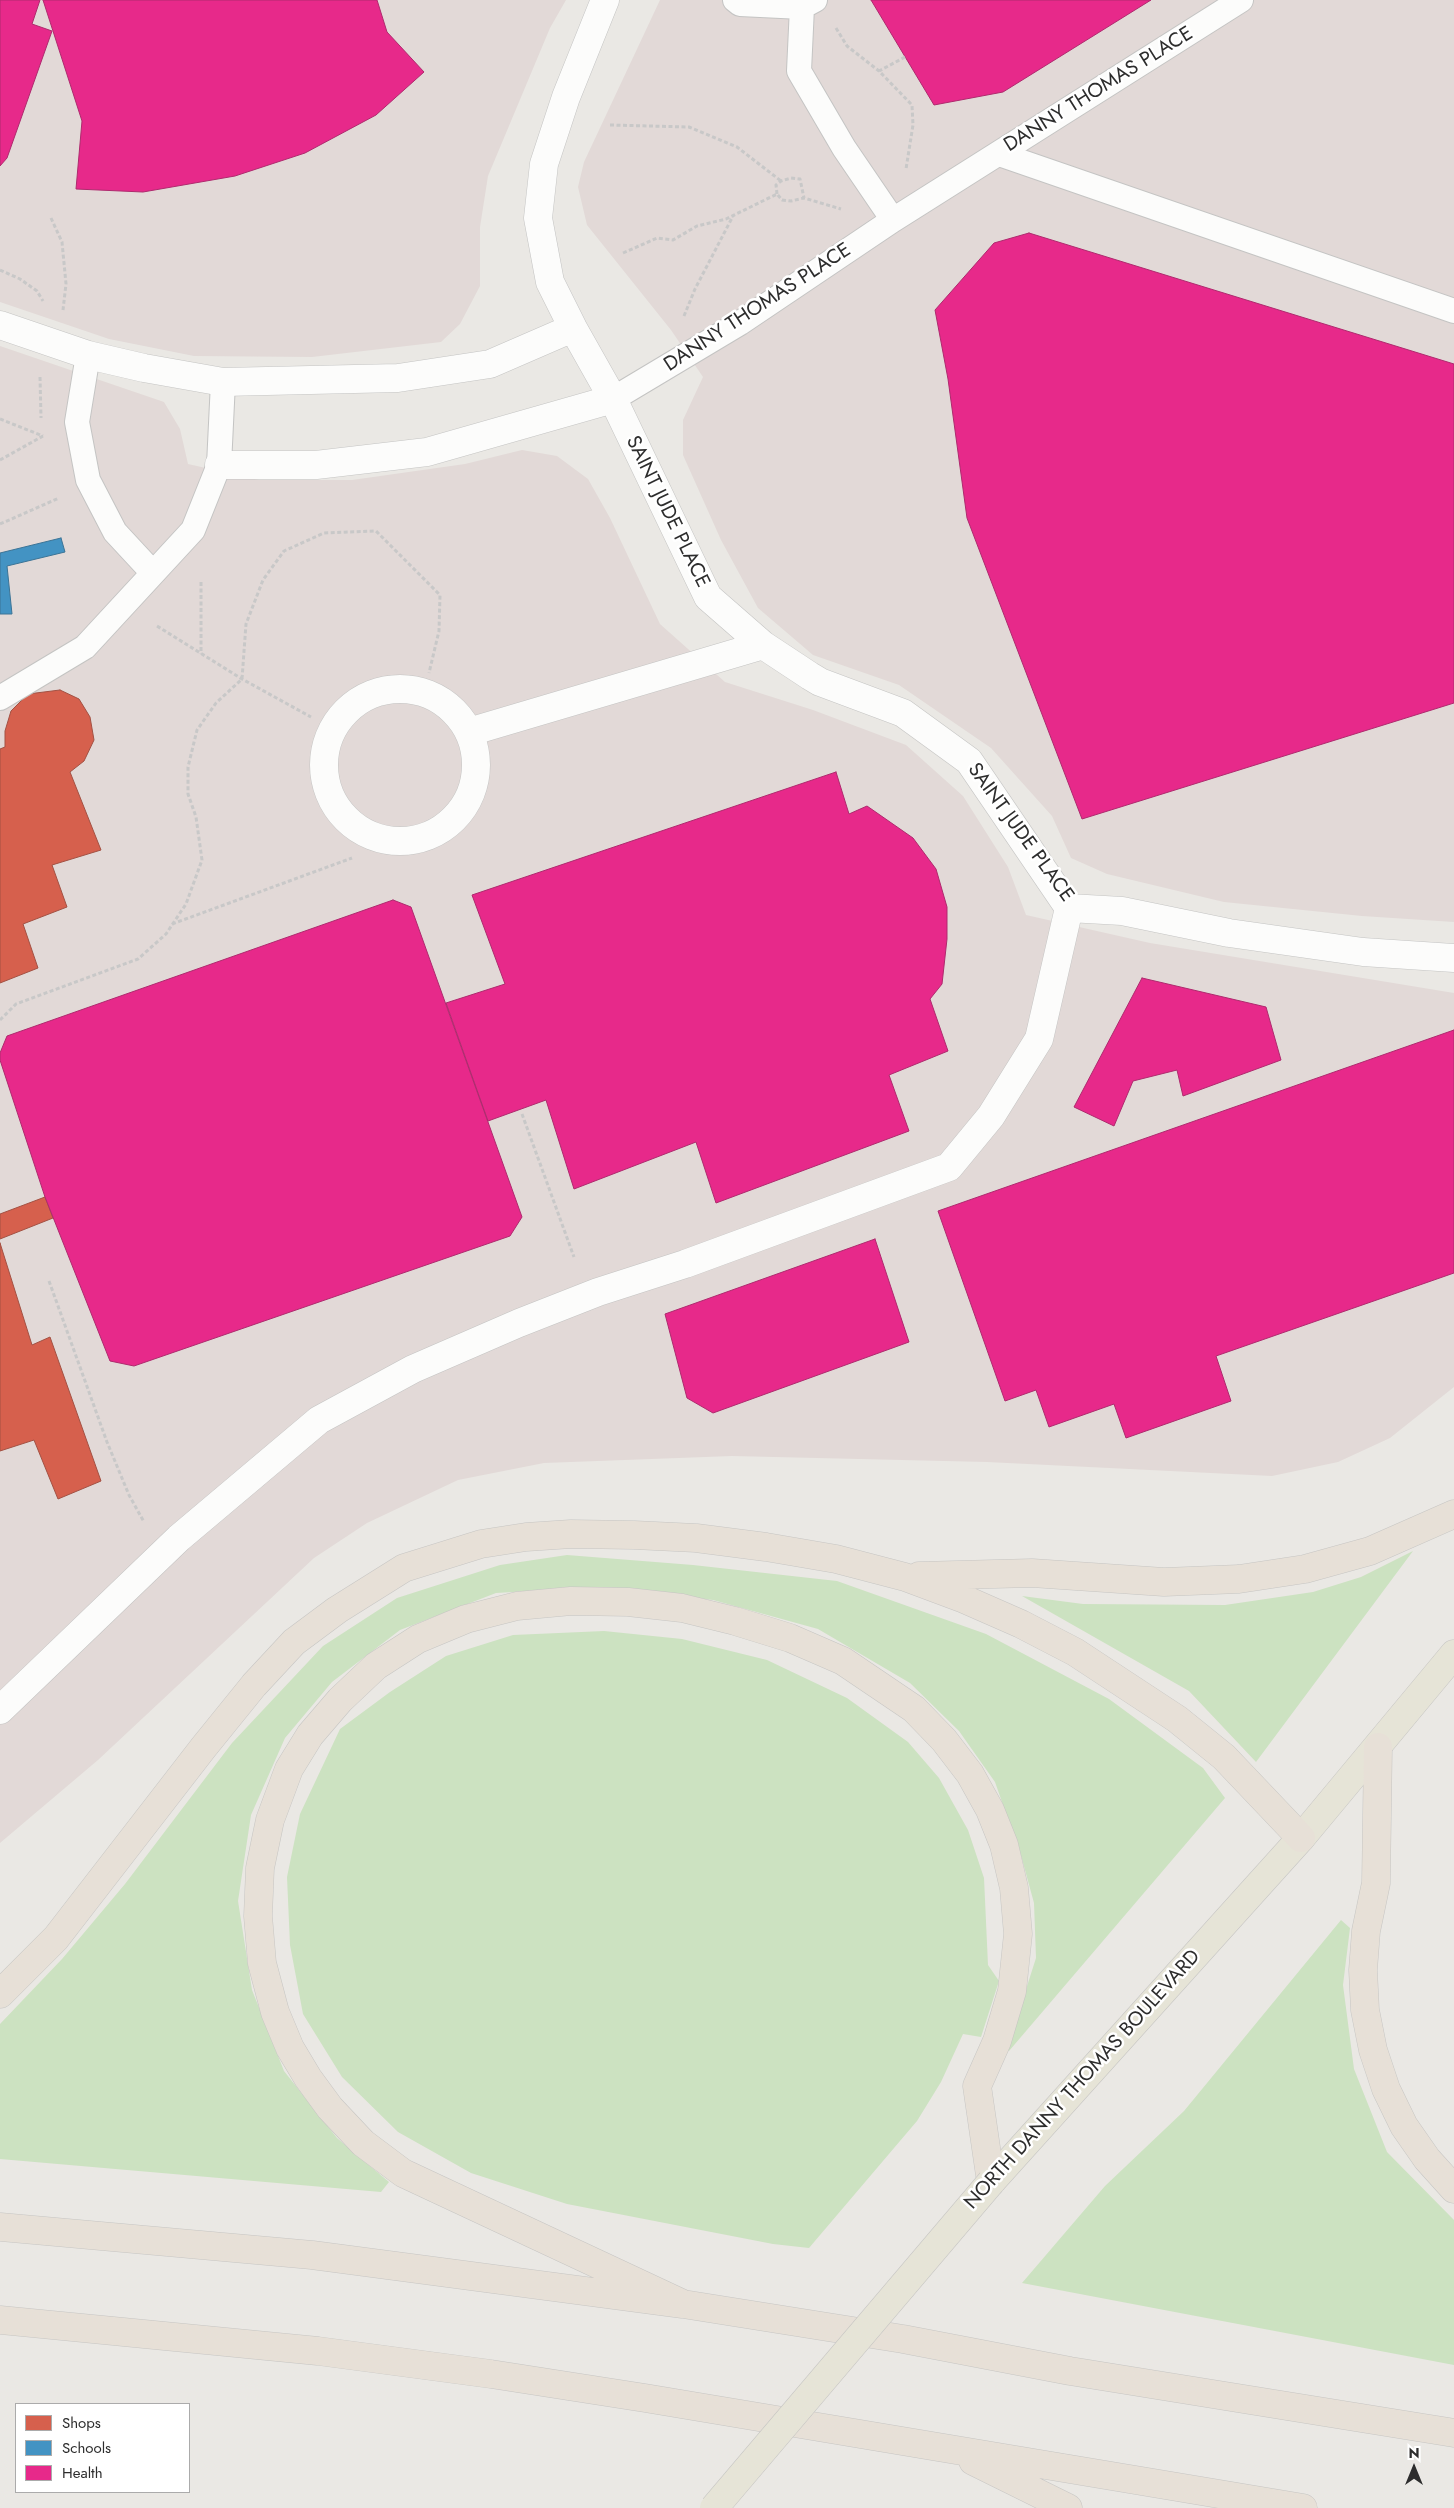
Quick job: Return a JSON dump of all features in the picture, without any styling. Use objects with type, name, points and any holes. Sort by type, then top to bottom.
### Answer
[{"type":"highway","points":[[905,1577],[1032,1572],[1164,1582],[1239,1579],[1305,1569],[1370,1551],[1454,1514]]},
{"type":"highway","points":[[0,1994],[56,1938],[208,1741],[254,1685],[294,1642],[337,1610],[404,1568],[481,1544],[526,1537],[571,1534],[634,1535],[696,1538],[766,1547],[836,1560],[905,1577],[964,1599],[1021,1624],[1075,1652],[1177,1719],[1224,1757],[1301,1838]]},
{"type":"highway","points":[[683,2304],[404,2173],[363,2143],[330,2108],[308,2078],[290,2048],[275,2012],[262,1963],[258,1916],[260,1868],[270,1820],[289,1769],[310,1735],[340,1700],[376,1666],[418,1639],[466,1619],[516,1606],[571,1601],[628,1602],[682,1608],[735,1621],[790,1638],[843,1661],[914,1709],[944,1740],[970,1774],[990,1810],[1004,1845],[1014,1888],[1018,1934],[1012,1991],[997,2041],[976,2086],[991,2182]]},
{"type":"highway","points":[[1378,1747],[1376,1883],[1366,1931],[1363,1970],[1365,2010],[1378,2066],[1386,2089],[1404,2126],[1427,2160],[1454,2189]]},
{"type":"highway","points":[[0,2227],[312,2255],[683,2304],[902,2339],[1070,2371],[1454,2432]]},
{"type":"highway","points":[[0,2320],[308,2350],[481,2373],[645,2398],[1302,2508]]},
{"type":"highway","points":[[947,2448],[1068,2508]]},
{"type":"main road","name":"NORTH DANNY THOMAS BOULEVARD","points":[[714,2508],[991,2182],[1301,1838],[1454,1654]]},
{"type":"street","name":"SAINT JUDE PLACE","points":[[605,0],[566,96],[547,155],[538,218],[550,282],[573,328],[613,399],[708,598],[764,645],[820,682],[902,713],[969,760],[1069,908],[1122,911],[1229,933],[1362,952],[1454,958]]},
{"type":"street","points":[[0,325],[88,354],[144,368],[223,382],[398,378],[490,364],[573,328]]},
{"type":"street","name":"DANNY THOMAS PLACE","points":[[219,465],[316,465],[427,452],[613,399]]},
{"type":"street","points":[[469,732],[764,645]]},
{"type":"street","points":[[387,690],[414,690],[439,699],[454,710],[469,732],[476,757],[471,796],[456,818],[427,837],[401,841],[374,837],[362,831],[341,814],[330,794],[324,767],[327,741],[340,718],[371,694],[387,690]]},
{"type":"street","points":[[0,1710],[162,1555],[319,1420],[413,1369],[519,1323],[598,1292],[686,1264],[949,1166],[991,1116],[1039,1039],[1069,908]]},
{"type":"lane","points":[[735,0],[740,4],[808,4],[798,71],[844,148],[894,220]]},
{"type":"lane","name":"DANNY THOMAS PLACE","points":[[613,399],[740,323],[894,220],[1240,0]]},
{"type":"lane","points":[[999,154],[1454,311]]},
{"type":"lane","points":[[88,354],[77,422],[88,480],[115,532],[153,573]]},
{"type":"lane","points":[[0,698],[85,647],[193,530],[219,465],[223,382]]},
{"type":"path","points":[[834,26],[847,46],[879,71],[912,106],[913,125],[906,170]]},
{"type":"path","points":[[879,71],[905,57]]},
{"type":"path","points":[[610,125],[689,128],[737,147],[781,181]]},
{"type":"path","points":[[804,198],[804,187],[800,179],[791,178],[781,181],[776,185],[777,194],[782,200],[791,201],[804,198],[842,209]]},
{"type":"path","points":[[623,253],[657,238],[672,240],[697,226],[733,216],[777,194]]},
{"type":"path","points":[[682,322],[694,289],[733,216]]},
{"type":"path","points":[[44,436],[40,387],[41,364],[63,311],[66,284],[62,242],[51,218]]},
{"type":"path","points":[[0,270],[20,279],[37,291],[46,306]]},
{"type":"path","points":[[0,419],[44,436]]},
{"type":"path","points":[[0,460],[44,436]]},
{"type":"path","points":[[0,524],[50,502]]},
{"type":"path","points":[[0,1020],[16,1004],[73,985],[138,959],[166,934],[186,904],[202,860],[196,817],[188,794],[188,767],[197,730],[216,703],[242,679],[246,624],[263,580],[284,551],[324,533],[376,531],[440,595],[439,631],[430,673]]},
{"type":"path","points":[[201,582],[201,654]]},
{"type":"path","points":[[157,626],[242,679],[311,716]]},
{"type":"path","points":[[172,924],[352,858]]},
{"type":"path","points":[[522,1114],[574,1257]]},
{"type":"path","points":[[49,1282],[107,1442],[129,1496],[162,1555]]},
{"type":"shaded area","points":[[0,0],[566,0],[550,28],[488,176],[480,227],[480,286],[460,324],[441,342],[312,357],[194,356],[109,339],[0,302]]},
{"type":"shaded area","points":[[660,0],[1454,0],[1454,922],[1362,916],[1224,902],[1107,874],[1071,858],[1052,816],[991,748],[899,685],[813,655],[758,608],[721,540],[683,455],[683,420],[703,377],[671,330],[587,225],[578,187],[584,162]]},
{"type":"shaded area","points":[[0,346],[164,402],[180,429],[188,464],[259,480],[352,480],[465,464],[522,450],[557,456],[588,479],[610,518],[660,624],[725,682],[813,710],[906,745],[963,796],[1008,867],[1026,915],[1150,943],[1454,993],[1454,1387],[1390,1438],[1338,1462],[1272,1476],[987,1462],[732,1456],[544,1463],[458,1480],[367,1523],[314,1558],[98,1760],[0,1843]]},
{"type":"green space","points":[[1413,1551],[1256,1762],[1189,1691],[1022,1596],[1083,1604],[1225,1605],[1313,1592],[1361,1577]]},
{"type":"green space","points":[[567,1555],[693,1565],[837,1581],[986,1634],[1109,1699],[1203,1768],[1225,1798],[1009,2051],[1007,2049],[1036,1958],[1034,1903],[1022,1859],[995,1782],[959,1731],[910,1683],[818,1629],[713,1600],[598,1587],[496,1593],[400,1630],[332,1682],[285,1738],[251,1815],[238,1901],[252,1990],[284,2071],[337,2138],[389,2182],[381,2192],[0,2159],[0,2024],[62,1959],[125,1884],[232,1743],[323,1646],[397,1598],[500,1565]]},
{"type":"green space","points":[[604,1631],[682,1639],[767,1660],[847,1698],[908,1742],[939,1778],[968,1830],[984,1878],[988,1965],[999,1981],[981,2037],[963,2034],[941,2082],[917,2121],[809,2248],[773,2244],[567,2204],[471,2173],[398,2132],[342,2077],[303,2014],[290,1945],[287,1877],[300,1814],[340,1729],[390,1692],[446,1656],[513,1635]]},
{"type":"green space","points":[[1341,1920],[1350,1928],[1343,1985],[1354,2069],[1387,2152],[1454,2220],[1454,2365],[1022,2283],[1105,2186],[1184,2111]]},
{"type":"building: Shops","points":[[60,690],[79,699],[90,717],[94,740],[84,761],[70,772],[101,850],[52,865],[67,907],[23,924],[38,968],[0,983],[0,749],[5,747],[5,731],[11,711],[28,694]]},
{"type":"building: Shops","points":[[45,1197],[53,1218],[0,1239],[0,1214]]},
{"type":"building: Shops","points":[[0,1243],[32,1345],[50,1337],[101,1481],[58,1499],[34,1440],[0,1451]]},
{"type":"building: Schools","points":[[61,538],[65,552],[7,566],[12,614],[0,614],[0,553]]},
{"type":"building: Health","points":[[0,0],[40,0],[32,24],[52,31],[7,158],[0,166]]},
{"type":"building: Health","points":[[43,0],[377,0],[387,32],[424,72],[376,115],[305,153],[235,176],[143,192],[76,189],[82,121]]},
{"type":"building: Health","points":[[871,0],[1151,0],[1003,92],[934,105]]},
{"type":"building: Health","points":[[1029,233],[1454,364],[1454,703],[1082,819],[967,518],[948,379],[935,310],[994,243]]},
{"type":"building: Health","points":[[836,772],[849,814],[867,806],[913,838],[936,869],[947,907],[947,939],[942,984],[930,999],[948,1051],[889,1075],[909,1131],[716,1203],[696,1142],[574,1189],[546,1100],[488,1121],[446,1003],[505,984],[472,895]]},
{"type":"building: Health","points":[[393,900],[411,907],[522,1217],[510,1236],[134,1366],[110,1361],[45,1197],[0,1060],[0,1053],[7,1036]]},
{"type":"building: Health","points":[[1142,978],[1266,1007],[1281,1060],[1183,1096],[1177,1070],[1133,1081],[1114,1126],[1074,1107]]},
{"type":"building: Health","points":[[1454,1030],[1454,1273],[1216,1356],[1231,1401],[1126,1438],[1114,1404],[1049,1427],[1036,1390],[1005,1401],[938,1211]]},
{"type":"building: Health","points":[[875,1239],[909,1342],[713,1413],[687,1398],[665,1314]]}]
